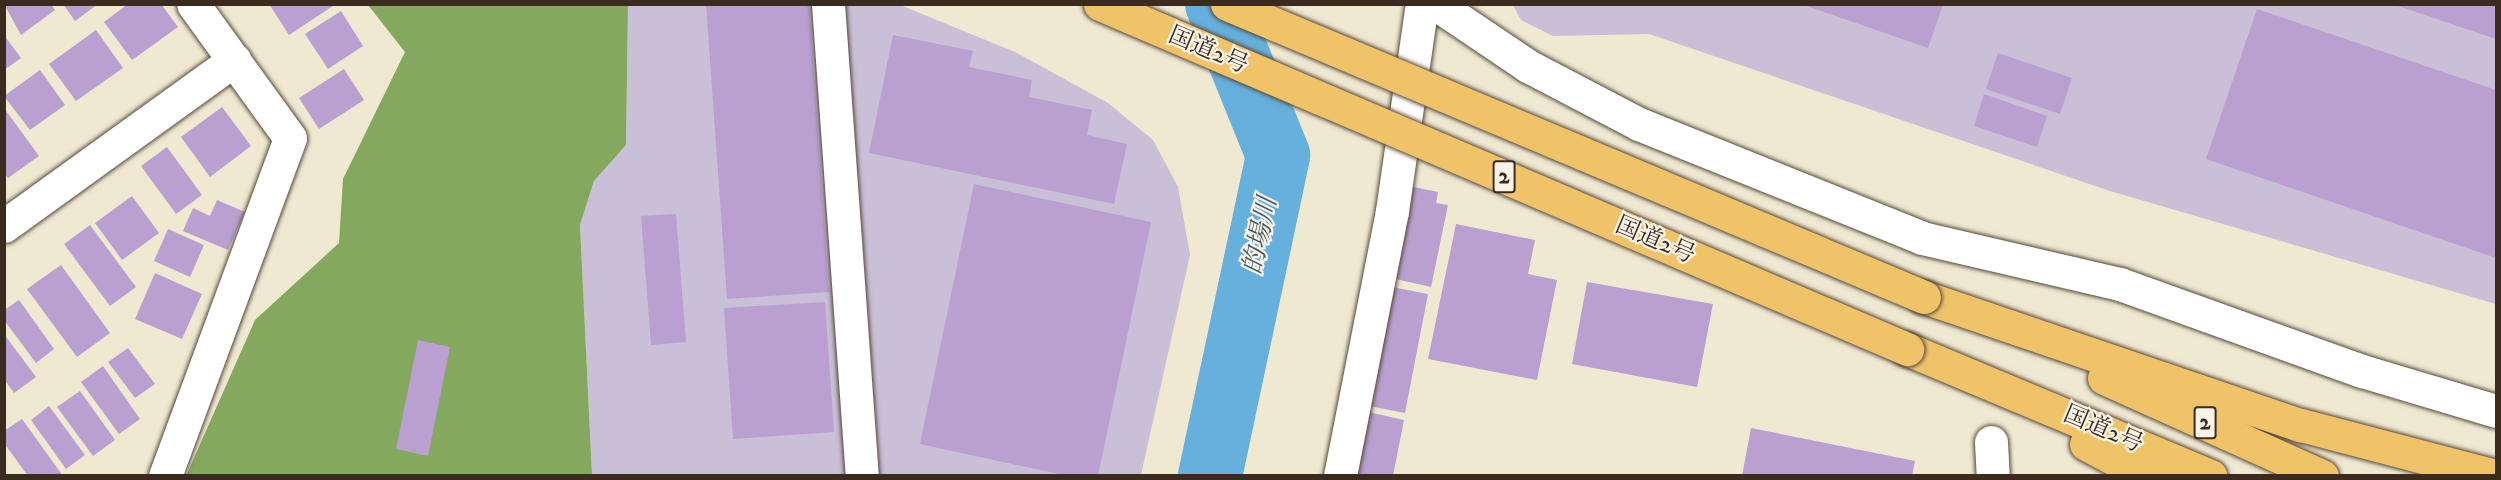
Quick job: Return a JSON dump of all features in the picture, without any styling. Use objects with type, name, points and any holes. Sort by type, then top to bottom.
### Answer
[{"type":"highway","name":"国道2号","points":[[1100,4],[1907,349],[2068,425],[2211,476]]},
{"type":"highway","name":"国道2号","points":[[1227,4],[1924,297],[2092,363],[2322,476]]},
{"type":"highway","points":[[2092,363],[2301,425],[2496,476]]},
{"type":"highway","points":[[2068,425],[2146,476]]},
{"type":"street","points":[[165,476],[290,138],[193,4]]},
{"type":"street","points":[[828,4],[862,476]]},
{"type":"street","points":[[1340,476],[1392,211],[1422,4]]},
{"type":"street","points":[[1436,4],[1528,66],[1639,123],[1922,238],[2120,284],[2362,371],[2496,411]]},
{"type":"street","points":[[4,226],[234,60]]},
{"type":"street","points":[[1991,442],[1993,476]]},
{"type":"shaded area","points":[[628,5],[900,5],[1015,52],[1108,103],[1153,140],[1178,187],[1190,255],[1141,475],[592,475],[580,225],[594,181],[626,145]]},
{"type":"shaded area","points":[[1513,5],[2496,5],[2496,304],[2110,191],[1649,34],[1553,36],[1521,20]]},
{"type":"green space","points":[[368,5],[628,5],[626,145],[594,181],[580,225],[592,475],[186,476],[255,320],[339,243],[343,179],[405,52]]},
{"type":"building","points":[[4,4],[51,4],[55,10],[21,35]]},
{"type":"building","points":[[63,4],[98,4],[75,21]]},
{"type":"building","points":[[128,4],[161,4],[178,27],[132,60],[104,22]]},
{"type":"building","points":[[269,4],[336,4],[289,35]]},
{"type":"building","points":[[706,4],[809,4],[829,292],[727,299]]},
{"type":"building","points":[[1801,4],[1943,4],[1928,48]]},
{"type":"building","points":[[2496,4],[2496,39],[2395,5]]},
{"type":"building","points":[[2257,9],[2496,90],[2496,258],[2206,159]]},
{"type":"building","points":[[341,11],[363,46],[328,69],[305,34]]},
{"type":"building","points":[[96,30],[123,68],[76,101],[49,64]]},
{"type":"building","points":[[4,35],[21,58],[4,70]]},
{"type":"building","points":[[893,35],[973,51],[969,67],[1032,80],[1029,97],[1092,110],[1087,135],[1127,144],[1114,204],[869,153]]},
{"type":"building","points":[[1998,53],[2072,78],[2060,114],[1986,89]]},
{"type":"building","points":[[344,69],[364,100],[319,129],[299,98]]},
{"type":"building","points":[[40,70],[65,105],[30,130],[4,96]]},
{"type":"building","points":[[1984,94],[2047,116],[2037,147],[1974,126]]},
{"type":"building","points":[[222,107],[251,146],[210,177],[181,137]]},
{"type":"building","points":[[4,108],[39,156],[8,178],[4,173]]},
{"type":"building","points":[[167,147],[202,195],[176,214],[141,166]]},
{"type":"building","points":[[974,184],[1151,222],[1098,476],[1068,476],[920,444]]},
{"type":"building","points":[[1409,186],[1438,192],[1436,203],[1448,205],[1431,287],[1391,278]]},
{"type":"building","points":[[132,196],[159,233],[122,260],[95,223]]},
{"type":"building","points":[[217,200],[245,212],[228,250],[183,231],[193,208],[210,216]]},
{"type":"building","points":[[676,214],[686,342],[651,345],[641,216]]},
{"type":"building","points":[[1456,224],[1535,240],[1528,274],[1557,280],[1537,380],[1428,359]]},
{"type":"building","points":[[90,225],[136,287],[110,306],[64,244]]},
{"type":"building","points":[[168,229],[204,245],[190,277],[154,261]]},
{"type":"building","points":[[61,265],[110,333],[77,357],[27,289]]},
{"type":"building","points":[[155,273],[202,294],[182,339],[135,319]]},
{"type":"building","points":[[1587,282],[1713,304],[1697,387],[1572,364]]},
{"type":"building","points":[[1387,286],[1428,294],[1405,413],[1364,405]]},
{"type":"building","points":[[19,300],[54,349],[36,363],[4,320],[4,310]]},
{"type":"building","points":[[825,302],[834,432],[733,439],[724,308]]},
{"type":"building","points":[[4,334],[36,377],[14,393],[4,379]]},
{"type":"building","points":[[418,340],[450,347],[428,456],[396,449]]},
{"type":"building","points":[[128,348],[155,384],[135,398],[108,362]]},
{"type":"building","points":[[103,366],[140,419],[119,434],[81,382]]},
{"type":"building","points":[[80,391],[115,440],[93,456],[57,407]]},
{"type":"building","points":[[49,406],[85,455],[66,469],[31,420]]},
{"type":"building","points":[[1364,411],[1404,420],[1393,476],[1351,476]]},
{"type":"building","points":[[22,419],[63,476],[28,476],[4,443],[4,431]]},
{"type":"building","points":[[1751,428],[1915,461],[1912,476],[1742,476]]},
{"type":"waterway","name":"的場川","points":[[1210,476],[1278,155],[1217,4]]}]
